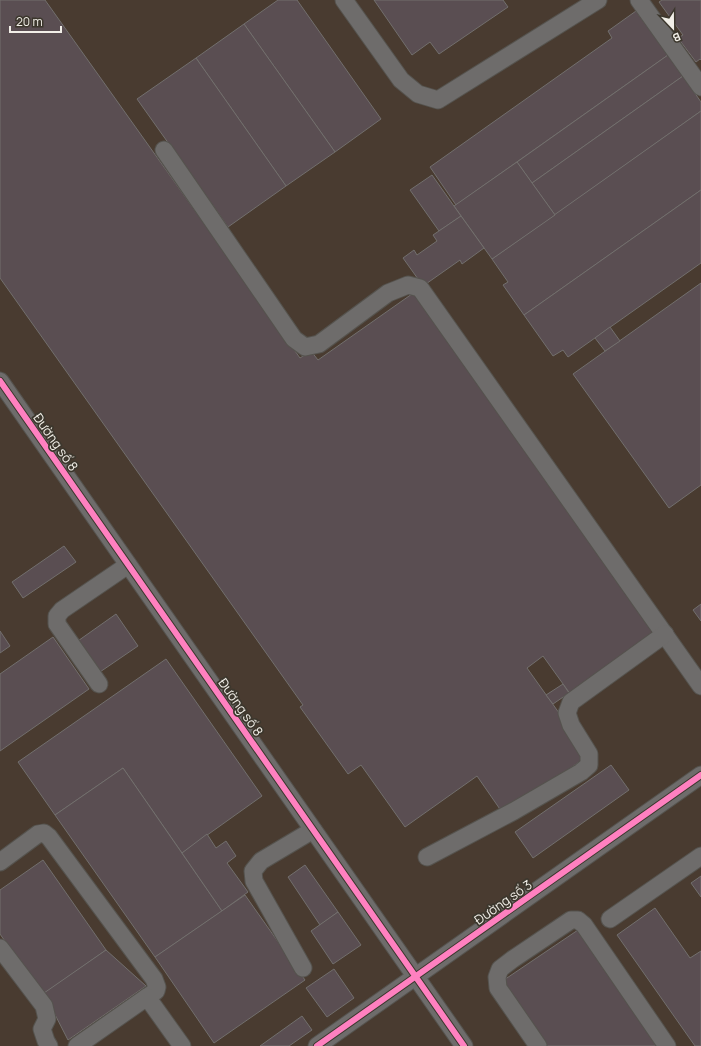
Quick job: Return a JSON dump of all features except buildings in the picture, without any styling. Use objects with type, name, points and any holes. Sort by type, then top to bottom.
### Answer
[{"type":"street","points":[[344,0],[401,80],[418,94],[438,100],[598,0]]},
{"type":"street","points":[[639,0],[701,87]]},
{"type":"street","points":[[164,150],[294,339],[305,347],[318,344],[388,293],[408,285],[420,288],[701,686]]},
{"type":"street","name":"Đường số 8","points":[[0,381],[464,1046]]},
{"type":"street","points":[[99,684],[57,624],[57,616],[62,610],[128,565]]},
{"type":"street","points":[[427,857],[514,811],[581,772],[589,765],[589,754],[571,725],[567,713],[572,702],[665,634]]},
{"type":"street","name":"Đường số 3","points":[[317,1046],[701,775]]},
{"type":"street","points":[[303,968],[254,881],[253,871],[261,861],[313,830]]},
{"type":"street","points":[[0,862],[38,834],[44,833],[49,837],[154,979],[157,987],[156,991],[77,1046]]},
{"type":"street","points":[[610,919],[701,856]]},
{"type":"street","points":[[538,1046],[498,988],[497,977],[500,969],[513,959],[571,920],[578,920],[584,925],[667,1046]]},
{"type":"street","points":[[0,948],[44,1006],[47,1019],[42,1029],[49,1046]]},
{"type":"street","points":[[147,997],[182,1046]]},
{"type":"shaded area","points":[[0,0],[701,0],[701,1046],[0,1046]]},
{"type":"cycle path","points":[[0,381],[464,1046]]},
{"type":"cycle path","points":[[317,1046],[701,775]]}]
